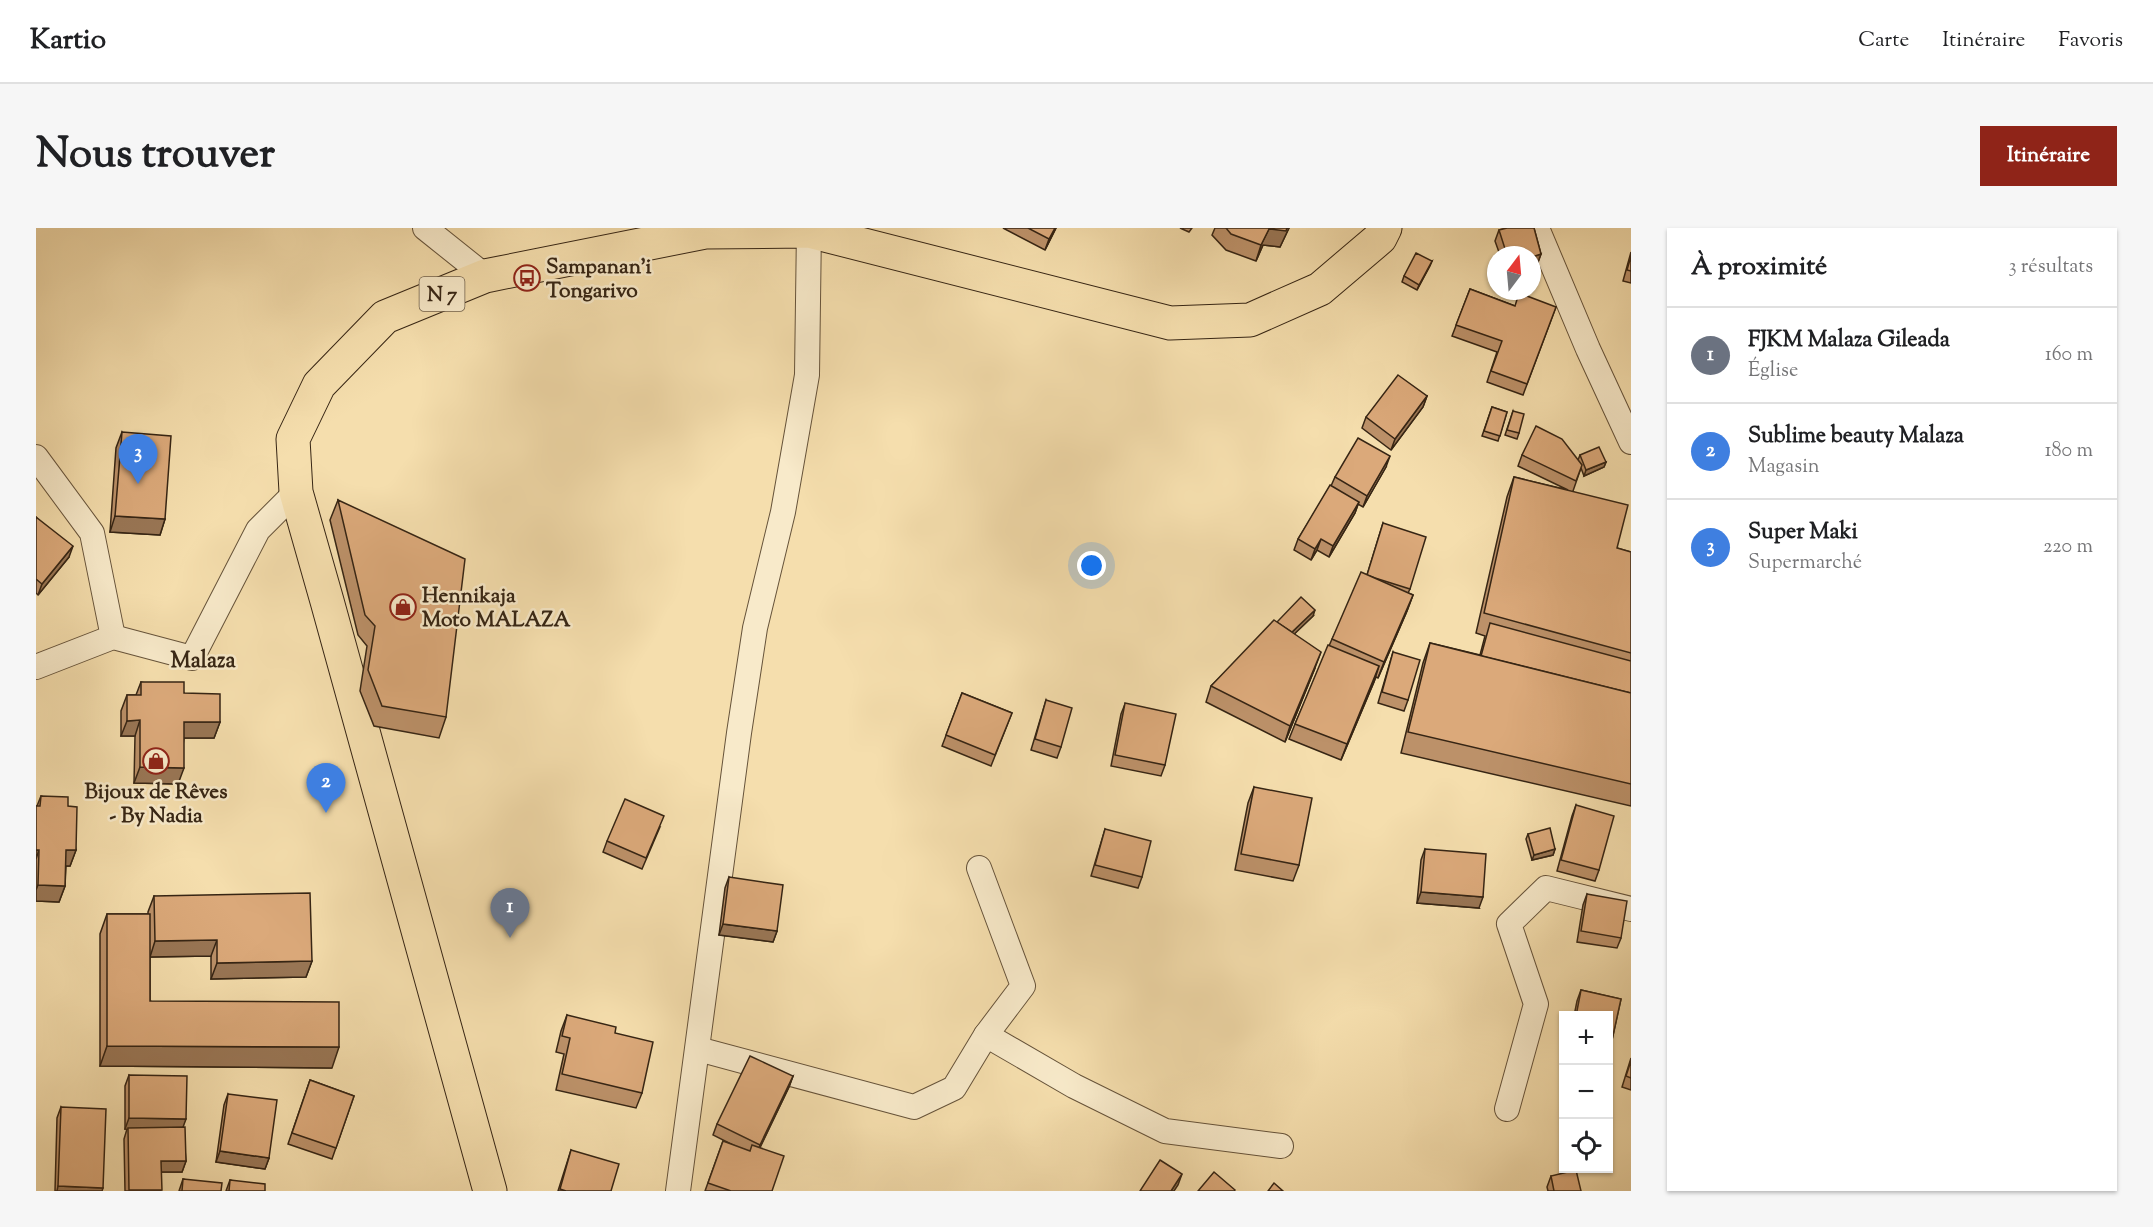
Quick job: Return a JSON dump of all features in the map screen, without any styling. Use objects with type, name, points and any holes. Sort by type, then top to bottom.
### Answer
[{"type":"main road","name":"N 7","points":[[490,1191],[296,492],[293,439],[320,385],[385,317],[485,276],[705,232],[809,229],[1170,323],[1250,320],[1320,289],[1380,238],[1385,228]]},
{"type":"street","points":[[425,228],[485,276]]},
{"type":"street","points":[[1537,228],[1588,349],[1631,442]]},
{"type":"street","points":[[678,1191],[737,744],[755,628],[783,512],[807,375],[809,229]]},
{"type":"street","points":[[36,457],[92,532],[113,637]]},
{"type":"street","points":[[36,667],[113,637],[192,658],[258,530],[296,492]]},
{"type":"street","points":[[698,1049],[914,1107],[954,1088],[986,1035],[1023,986],[979,868]]},
{"type":"street","points":[[1507,1109],[1536,1004],[1509,924],[1546,888],[1631,909]]},
{"type":"street","points":[[986,1035],[1074,1086],[1165,1131],[1281,1146]]},
{"type":"building","points":[[1028,228],[1055,228],[1049,239]]},
{"type":"building","points":[[1226,228],[1287,228],[1286,231],[1269,229],[1261,245],[1231,234]]},
{"type":"building","points":[[1534,228],[1539,246],[1504,246],[1499,230]]},
{"type":"building","points":[[1416,253],[1432,261],[1419,285],[1404,276]]},
{"type":"building","points":[[1631,256],[1631,271],[1627,270]]},
{"type":"building","points":[[1470,289],[1487,295],[1487,300],[1499,300],[1515,306],[1517,300],[1538,300],[1556,307],[1527,384],[1491,371],[1502,341],[1456,325]]},
{"type":"building","points":[[1398,375],[1427,396],[1395,439],[1366,417]]},
{"type":"building","points":[[1492,407],[1507,412],[1500,436],[1484,431]]},
{"type":"building","points":[[1513,411],[1524,414],[1519,433],[1507,430]]},
{"type":"building","points":[[1536,426],[1562,439],[1582,465],[1576,481],[1522,455]]},
{"type":"building","points":[[122,432],[171,436],[165,519],[115,516]]},
{"type":"building","points":[[1358,438],[1390,456],[1367,496],[1335,477]]},
{"type":"building","points":[[1599,447],[1606,462],[1586,470],[1580,455]]},
{"type":"building","points":[[1514,477],[1628,505],[1617,548],[1631,552],[1631,653],[1484,613]]},
{"type":"building","points":[[1330,485],[1359,502],[1333,546],[1321,539],[1315,549],[1298,539]]},
{"type":"building","name":"Hennikaja Moto MALAZA","points":[[338,500],[465,559],[446,717],[382,706],[368,670],[375,626],[365,615]]},
{"type":"building","points":[[36,517],[73,546],[42,584],[36,579]]},
{"type":"building","points":[[1383,523],[1426,537],[1410,589],[1367,575]]},
{"type":"building","points":[[1361,572],[1413,595],[1384,662],[1332,639]]},
{"type":"building","points":[[1301,597],[1315,610],[1292,632],[1277,622]]},
{"type":"building","points":[[1274,620],[1321,652],[1290,726],[1211,686]]},
{"type":"building","points":[[1490,623],[1631,661],[1631,693],[1481,656]]},
{"type":"building","points":[[1430,643],[1631,693],[1631,784],[1408,732]]},
{"type":"building","points":[[1328,645],[1379,666],[1347,744],[1295,724]]},
{"type":"building","points":[[1393,652],[1420,660],[1408,700],[1382,692]]},
{"type":"building","name":"Bijoux de Rêves - By Nadia","points":[[141,682],[184,682],[184,693],[220,694],[220,722],[184,722],[184,768],[140,767],[140,720],[127,721],[127,695],[141,695]]},
{"type":"building","points":[[962,693],[1012,713],[995,755],[946,735]]},
{"type":"building","points":[[1046,700],[1072,708],[1061,747],[1035,739]]},
{"type":"building","points":[[1125,703],[1176,714],[1165,765],[1115,755]]},
{"type":"building","points":[[1254,787],[1312,798],[1299,865],[1241,854]]},
{"type":"building","points":[[41,796],[68,797],[68,806],[77,807],[76,850],[66,850],[65,886],[38,885],[39,850],[36,850],[36,806],[40,806]]},
{"type":"building","points":[[625,799],[664,816],[646,858],[607,841]]},
{"type":"building","points":[[1576,805],[1614,816],[1599,870],[1561,860]]},
{"type":"building","points":[[1550,828],[1555,849],[1534,855],[1528,834]]},
{"type":"building","points":[[1105,829],[1151,841],[1142,877],[1095,865]]},
{"type":"building","points":[[1425,849],[1486,854],[1483,897],[1421,892]]},
{"type":"building","points":[[729,877],[783,885],[777,931],[723,924]]},
{"type":"building","points":[[310,893],[312,961],[217,963],[217,940],[155,941],[154,896]]},
{"type":"building","points":[[1587,894],[1627,901],[1621,938],[1581,931]]},
{"type":"building","points":[[107,914],[150,914],[150,1001],[339,1002],[339,1047],[107,1046]]},
{"type":"building","points":[[1581,990],[1621,999],[1613,1035],[1613,1011],[1577,1011]]},
{"type":"building","points":[[567,1015],[616,1027],[615,1033],[653,1042],[642,1093],[562,1074],[570,1038],[562,1036]]},
{"type":"building","points":[[750,1056],[793,1076],[760,1145],[717,1124]]},
{"type":"building","points":[[1631,1061],[1631,1078],[1626,1076]]},
{"type":"building","points":[[129,1075],[187,1076],[186,1119],[129,1118]]},
{"type":"building","points":[[310,1080],[354,1096],[336,1148],[292,1133]]},
{"type":"building","points":[[228,1094],[277,1100],[269,1158],[220,1151]]},
{"type":"building","points":[[61,1107],[106,1109],[103,1188],[58,1186]]},
{"type":"building","points":[[185,1127],[186,1161],[161,1161],[162,1190],[129,1190],[128,1128]]},
{"type":"building","points":[[723,1141],[750,1151],[752,1145],[784,1156],[772,1191],[731,1191],[708,1183]]},
{"type":"building","points":[[571,1150],[619,1164],[611,1191],[560,1189]]},
{"type":"building","points":[[1160,1160],[1182,1174],[1171,1191],[1140,1191]]},
{"type":"building","points":[[1214,1172],[1235,1190],[1198,1191]]},
{"type":"building","points":[[1577,1173],[1581,1191],[1554,1191],[1551,1176]]},
{"type":"building","points":[[183,1179],[222,1183],[221,1191],[182,1191]]},
{"type":"building","points":[[230,1180],[265,1184],[265,1191],[229,1191]]},
{"type":"building","points":[[1274,1183],[1283,1191],[1268,1191]]},
{"type":"place","name":"Sampanan'i Tongarivo","points":[[527,278]]},
{"type":"place","name":"Super Maki","points":[[138,484]]},
{"type":"place","name":"Hennikaja Moto MALAZA","points":[[403,607]]},
{"type":"place","name":"Bijoux de Rêves - By Nadia","points":[[156,761]]},
{"type":"place","name":"Sublime beauty Malaza","points":[[326,813]]},
{"type":"place","name":"FJKM Malaza Gileada","points":[[510,938]]},
{"type":"district","name":"Malaza","points":[[203,659]]}]
